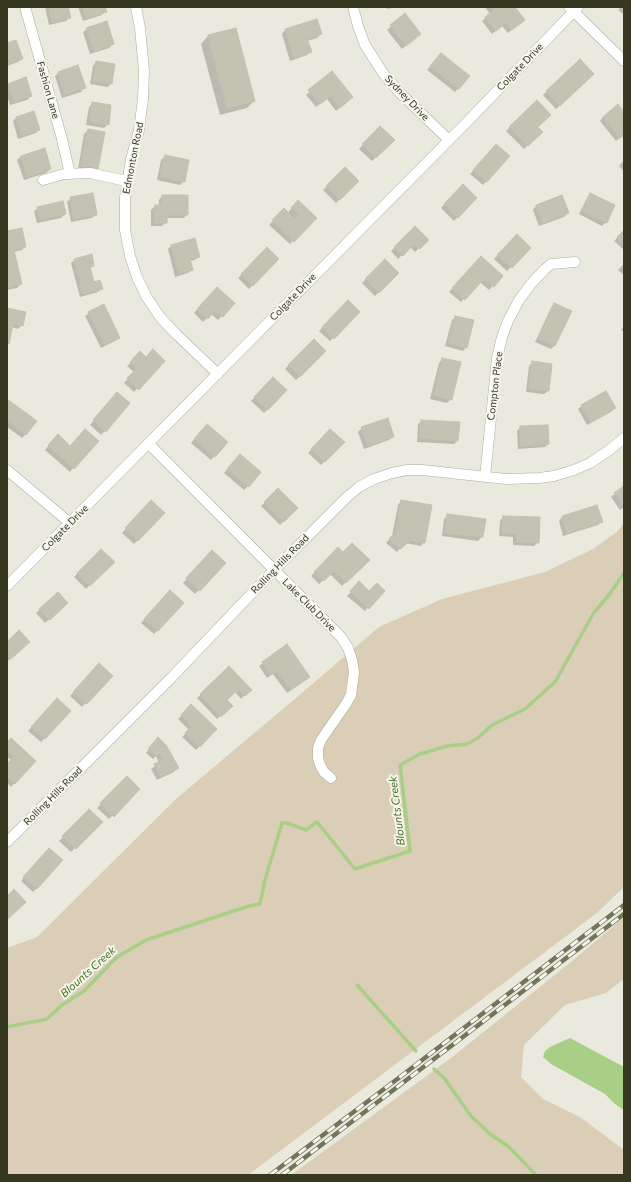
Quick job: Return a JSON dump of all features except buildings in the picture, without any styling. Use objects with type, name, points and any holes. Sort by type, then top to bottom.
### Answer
[{"type":"street","name":"Fashion Lane","points":[[24,7],[62,139],[70,174]]},
{"type":"street","name":"Edmonton Road","points":[[136,7],[144,56],[143,99],[136,145],[126,181],[125,230],[130,256],[137,277],[146,296],[160,317],[218,374]]},
{"type":"street","name":"Sydney Drive","points":[[353,7],[365,45],[383,73],[400,92],[449,140]]},
{"type":"street","points":[[573,8],[624,61]]},
{"type":"street","name":"Colgate Drive","points":[[7,586],[449,140],[573,8]]},
{"type":"street","points":[[43,180],[70,174],[90,174],[126,181]]},
{"type":"street","name":"Compton Place","points":[[485,477],[497,358],[508,321],[519,300],[545,269],[551,264],[575,262]]},
{"type":"street","name":"Rolling Hills Road","points":[[7,842],[172,677],[274,570],[347,497],[359,487],[374,479],[407,470],[422,470],[506,479],[554,476],[590,463],[624,438]]},
{"type":"street","name":"Lake Club Drive","points":[[149,444],[341,637],[348,648],[354,672],[351,695],[321,740],[318,748],[320,765],[324,772],[331,778]]},
{"type":"street","points":[[7,470],[70,523]]},
{"type":"shaded area","points":[[624,522],[624,887],[597,913],[248,1175],[7,1175],[7,948],[37,937],[177,798],[379,627],[442,599],[545,572],[593,549],[618,531]]},
{"type":"shaded area","points":[[624,917],[624,979],[606,993],[565,1005],[524,1045],[521,1077],[543,1099],[580,1117],[624,1150],[624,1175],[291,1175],[451,1058],[571,962]]},
{"type":"shaded area","points":[[570,1038],[624,1067],[624,1110],[615,1104],[605,1094],[551,1064],[543,1057],[545,1051],[550,1047]]},
{"type":"waterway","name":"Blounts Creek","points":[[7,1027],[47,1019],[62,1005],[84,991],[117,957],[146,940],[249,906],[260,904],[265,880],[282,823],[287,823],[306,830],[317,822],[355,869],[410,851],[400,765],[420,754],[447,746],[467,744],[478,738],[492,725],[525,709],[555,682],[593,614],[609,595],[624,573]]},
{"type":"waterway","points":[[357,985],[416,1051]]},
{"type":"waterway","points":[[434,1069],[444,1078],[471,1116],[490,1134],[509,1147],[536,1175]]},
{"type":"railway","points":[[270,1175],[624,905]]},
{"type":"railway","points":[[282,1175],[624,914]]}]
